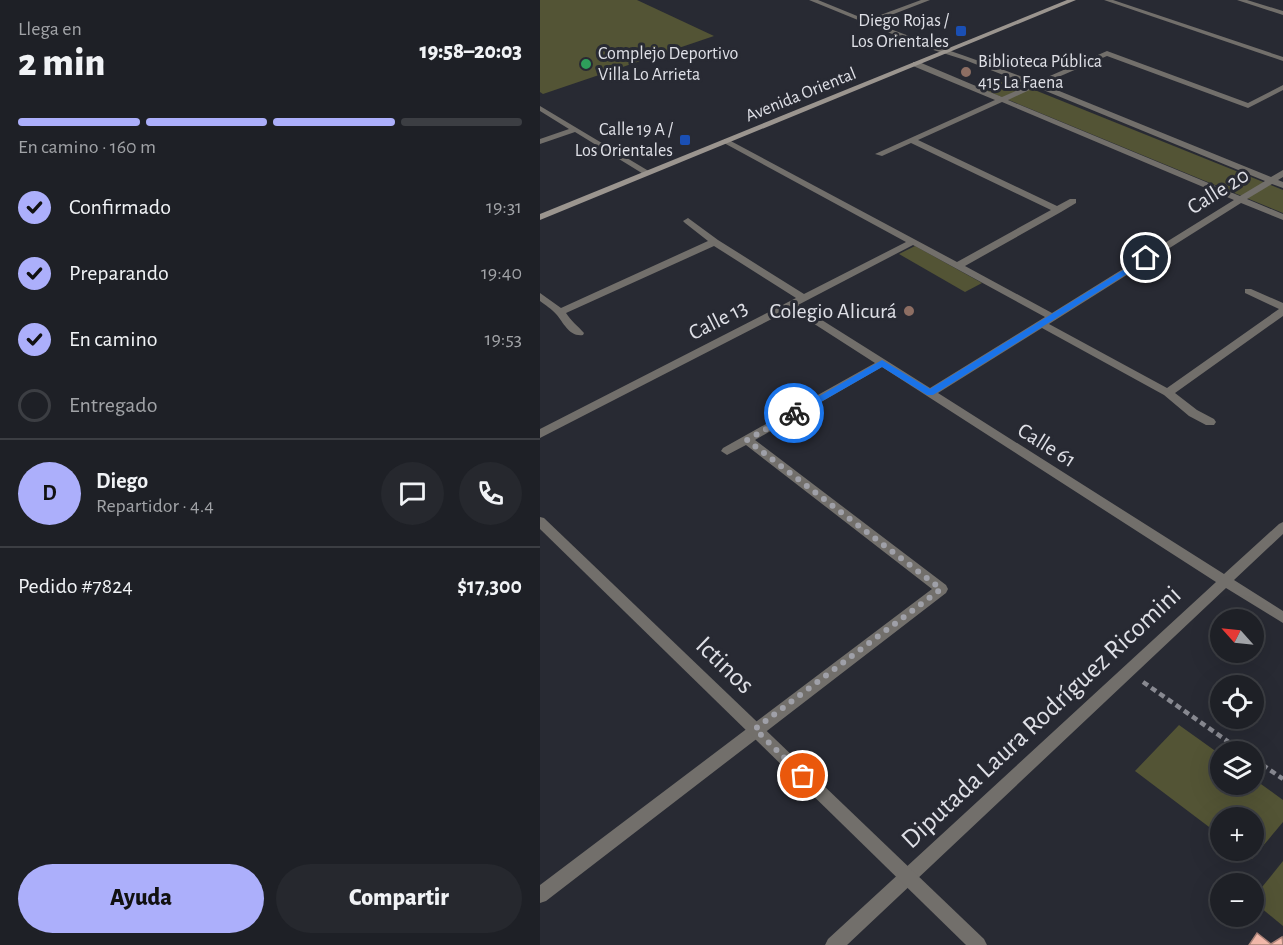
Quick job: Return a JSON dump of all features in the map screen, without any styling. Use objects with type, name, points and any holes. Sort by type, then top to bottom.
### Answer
[{"type":"main road","name":"Avenida Oriental","points":[[540,217],[1073,0]]},
{"type":"street","points":[[812,0],[1037,85],[1283,185]]},
{"type":"street","points":[[868,22],[927,0]]},
{"type":"street","points":[[1107,0],[1283,59]]},
{"type":"street","points":[[1240,0],[1283,13]]},
{"type":"street","points":[[1268,54],[1283,46]]},
{"type":"street","points":[[879,154],[1107,53],[1248,106],[1283,87]]},
{"type":"street","points":[[916,64],[1283,218]]},
{"type":"street","points":[[540,108],[648,173]]},
{"type":"street","points":[[540,142],[576,129]]},
{"type":"street","points":[[912,140],[1059,210]]},
{"type":"street","points":[[727,141],[959,265],[1168,393],[1193,413],[1210,422]]},
{"type":"street","name":"Calle 20","points":[[930,393],[1283,173]]},
{"type":"street","points":[[959,265],[1073,201]]},
{"type":"street","points":[[688,221],[715,242],[803,298]]},
{"type":"street","name":"Calle 13","points":[[540,434],[914,241]]},
{"type":"street","points":[[560,312],[715,242]]},
{"type":"street","points":[[1168,393],[1283,309],[1248,291]]},
{"type":"street","points":[[540,296],[560,312],[569,325],[579,333]]},
{"type":"street","name":"Calle 61","points":[[790,304],[1283,618]]},
{"type":"street","points":[[727,451],[882,363]]},
{"type":"street","points":[[540,895],[941,589],[747,440]]},
{"type":"street","name":"Ictinos","points":[[540,521],[978,945]]},
{"type":"street","name":"Diputada Laura Rodríguez Ricomini","points":[[834,945],[1283,527]]},
{"type":"path","points":[[1128,671],[1227,741]]},
{"type":"path","points":[[1264,766],[1283,779]]},
{"type":"green space","name":"Complejo Deportivo Villa Lo Arrieta","points":[[540,0],[637,0],[714,36],[543,94],[540,92]]},
{"type":"green space","points":[[1000,76],[1283,190],[1283,213],[975,86]]},
{"type":"green space","points":[[915,246],[982,283],[965,292],[899,254]]},
{"type":"green space","points":[[1179,725],[1210,747],[1210,795],[1264,795],[1264,786],[1283,800],[1283,822],[1264,845],[1264,807],[1210,807],[1210,828],[1135,771]]},
{"type":"green space","points":[[1283,861],[1283,926],[1264,910],[1264,885]]},
{"type":"building","points":[[1257,933],[1271,944],[1282,937],[1283,945],[1249,945]]},
{"type":"way so far","points":[[794,413],[747,440],[941,589],[755,729],[803,776]]},
{"type":"place","name":"Diego Rojas / Los Orientales","points":[[961,31]]},
{"type":"place","name":"Complejo Deportivo Villa Lo Arrieta","points":[[586,64]]},
{"type":"place","name":"Biblioteca Pública 415 La Faena","points":[[966,72]]},
{"type":"place","name":"Calle 19 A / Los Orientales","points":[[685,140]]},
{"type":"place","name":"Colegio Alicurá","points":[[909,311]]},
{"type":"route","points":[[794,413],[882,363],[930,393],[1146,258]]}]
